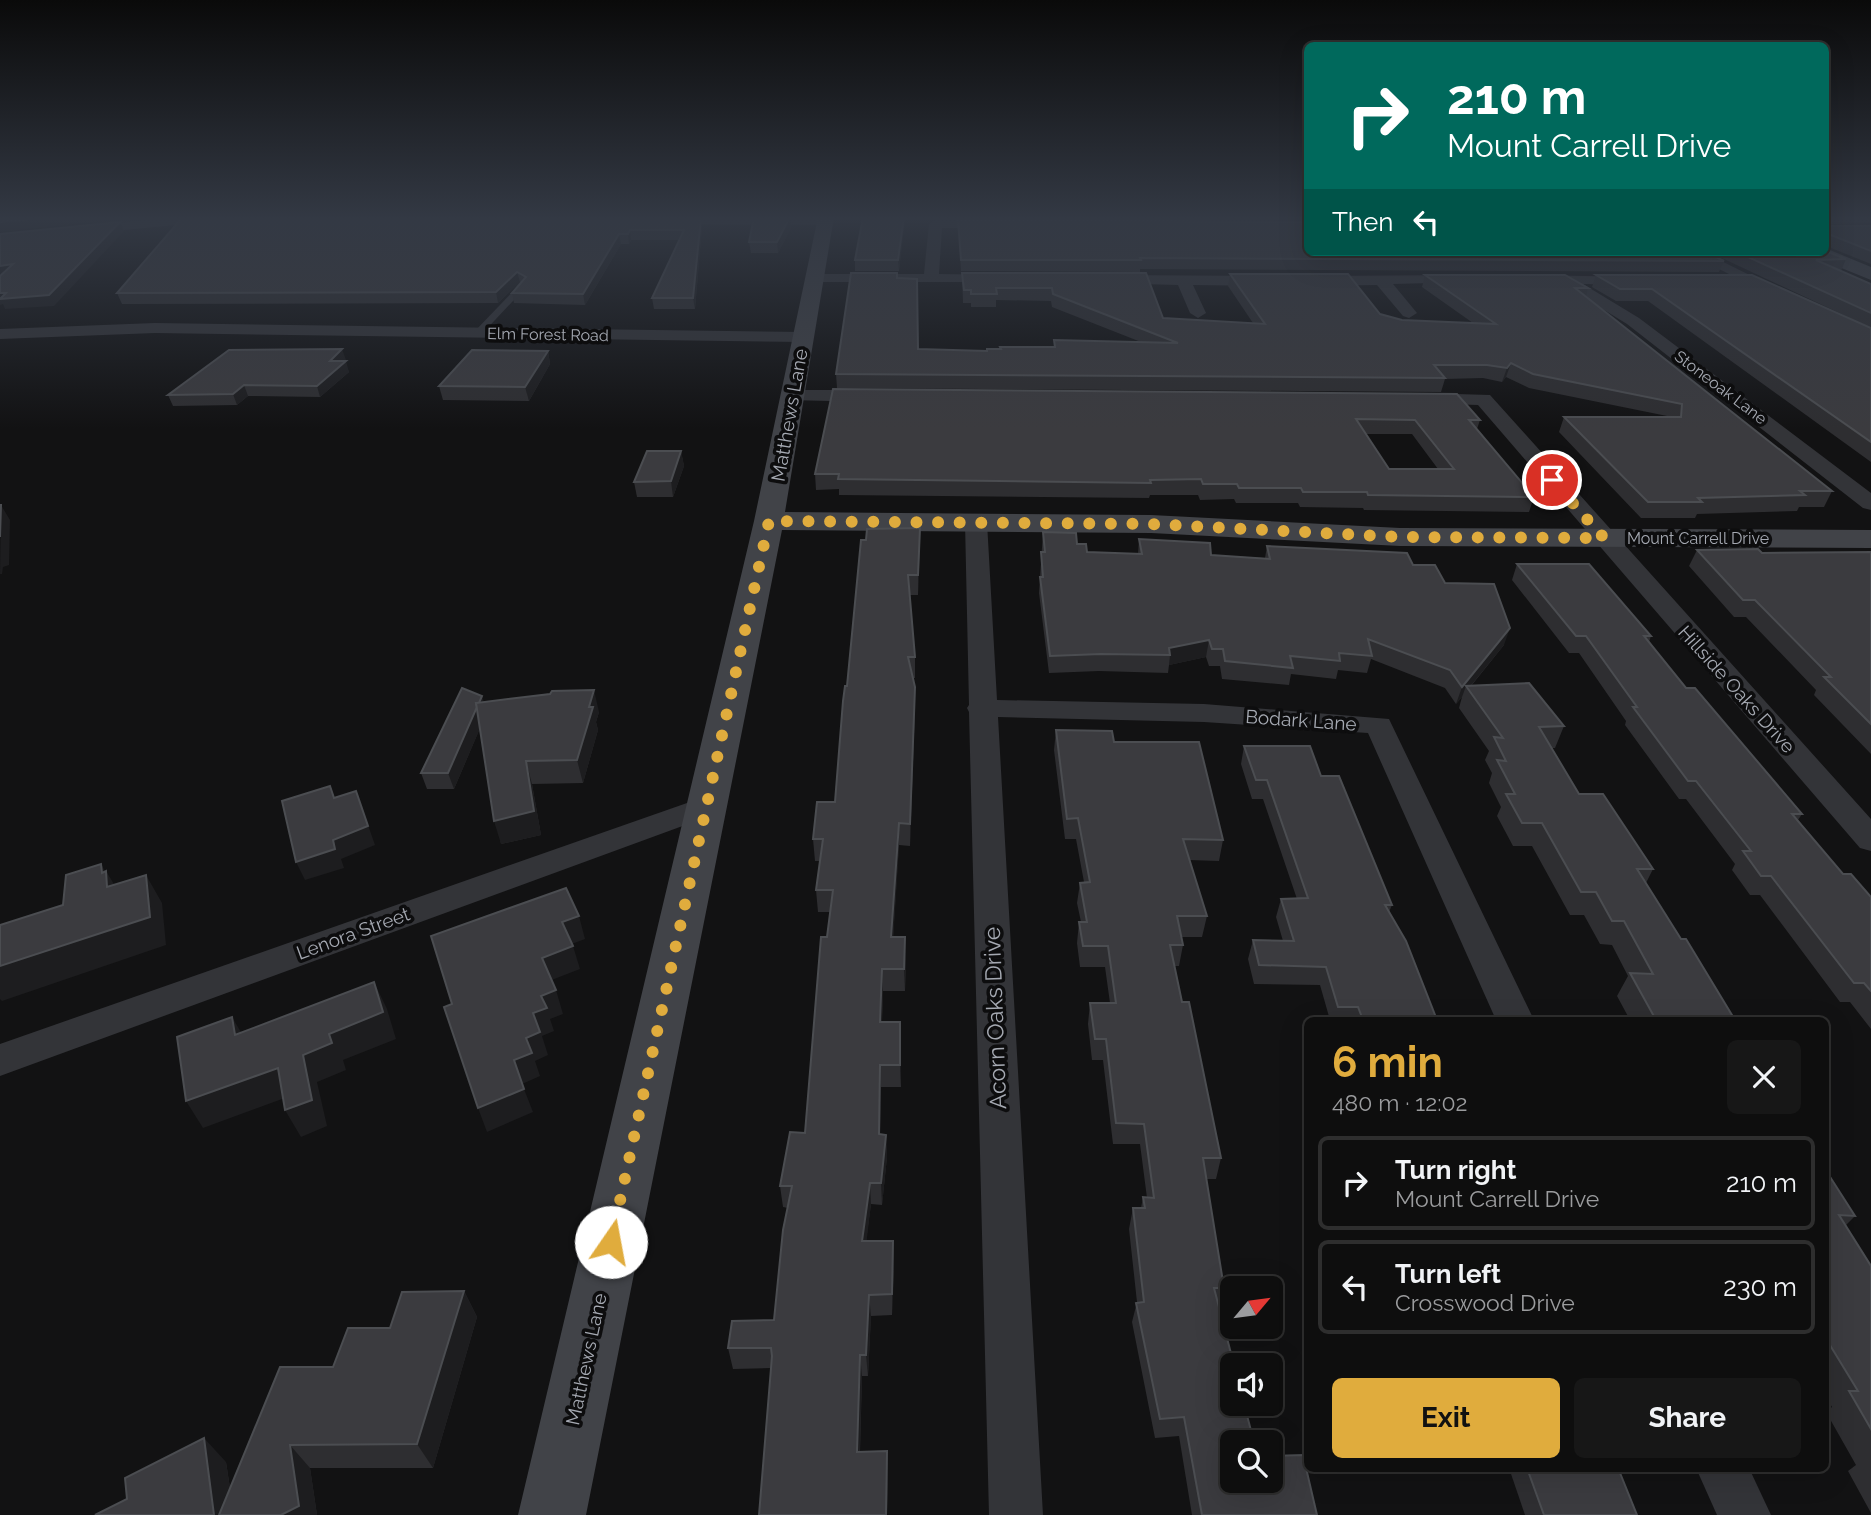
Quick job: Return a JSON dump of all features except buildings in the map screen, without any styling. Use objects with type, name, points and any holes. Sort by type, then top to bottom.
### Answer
[{"type":"street","name":"Matthews Lane","points":[[552,1515],[769,521],[795,396],[813,288]]},
{"type":"street","points":[[1186,288],[1198,313]]},
{"type":"street","points":[[1388,288],[1409,313]]},
{"type":"street","name":"Stoneoak Lane","points":[[1579,288],[1633,320],[1871,503]]},
{"type":"street","points":[[1766,288],[1786,297]]},
{"type":"street","name":"Elm Forest Road","points":[[0,334],[155,328],[803,337]]},
{"type":"street","points":[[795,396],[885,397]]},
{"type":"street","name":"Hillside Oaks Drive","points":[[1399,399],[1483,400],[1871,840]]},
{"type":"street","name":"Mount Carrell Drive","points":[[769,521],[1163,525],[1400,537],[1871,539]]},
{"type":"street","name":"Acorn Oaks Drive","points":[[976,522],[981,708],[1016,1515]]},
{"type":"street","name":"Bodark Lane","points":[[981,708],[1166,712],[1379,725],[1514,1017]]},
{"type":"street","name":"Lenora Street","points":[[0,1060],[707,806]]},
{"type":"street","points":[[1724,1472],[1744,1515]]},
{"type":"lane","points":[[478,333],[521,288]]},
{"type":"route","points":[[611,1242],[769,521],[1151,524],[1400,537],[1604,538],[1552,480]]}]
